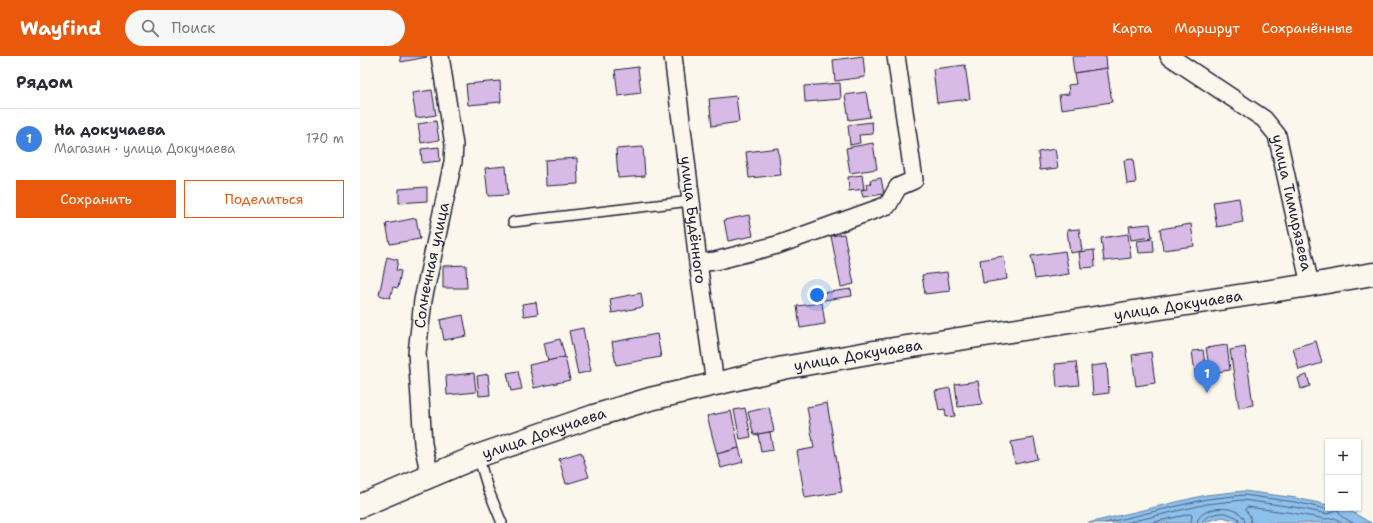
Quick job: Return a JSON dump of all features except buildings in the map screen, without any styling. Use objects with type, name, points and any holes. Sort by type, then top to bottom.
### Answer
[{"type":"main road","name":"улица Докучаева","points":[[360,506],[478,456],[594,416],[650,399],[783,368],[874,352],[1373,274]]},
{"type":"street","name":"Солнечная улица","points":[[430,476],[422,444],[417,353],[424,300],[453,162],[454,145],[440,56]]},
{"type":"street","name":"улица Будённого","points":[[673,56],[698,263],[715,384]]},
{"type":"street","points":[[698,263],[715,261],[777,244],[888,205],[898,187],[914,180],[896,56]]},
{"type":"street","name":"улица Тимирязева","points":[[1169,56],[1264,118],[1277,135],[1310,285]]},
{"type":"lane","points":[[513,222],[691,201]]},
{"type":"lane","points":[[478,456],[488,489],[502,523]]},
{"type":"water","points":[[1244,491],[1296,498],[1325,504],[1325,511],[1350,511],[1371,523],[1240,523],[1223,517],[1200,523],[1088,523],[1206,495]]},
{"type":"place","name":"На докучаева","points":[[1207,393]]}]
